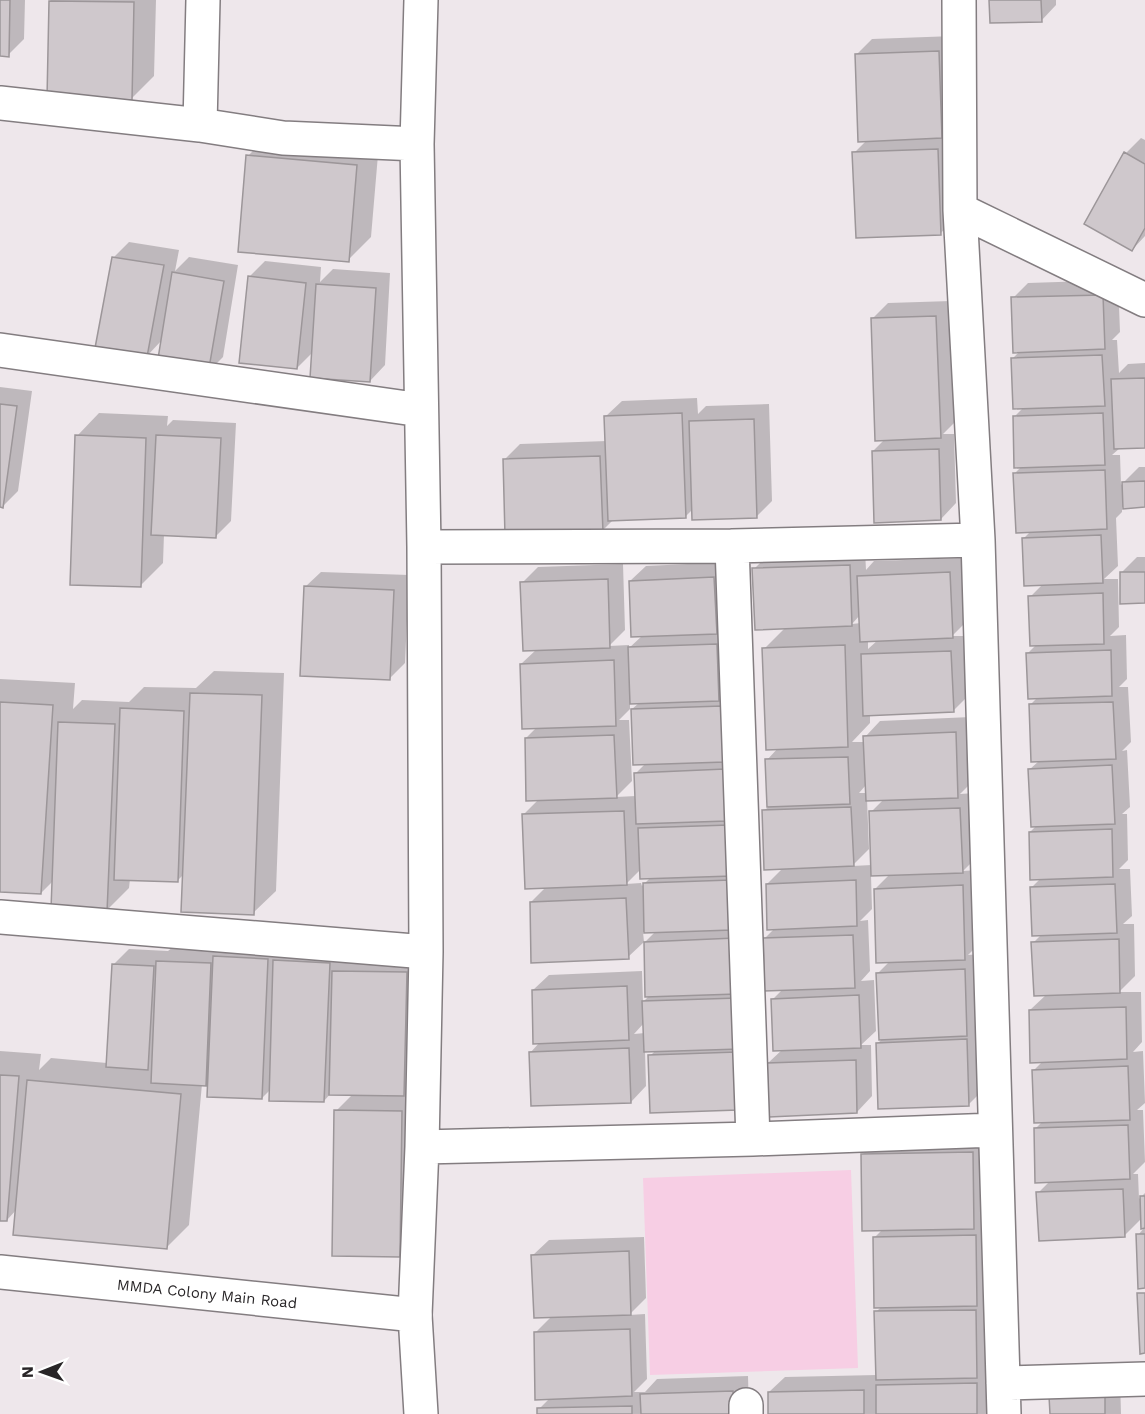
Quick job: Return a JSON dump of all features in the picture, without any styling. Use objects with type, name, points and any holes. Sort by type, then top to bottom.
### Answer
[{"type":"street","points":[[200,125],[203,0]]},
{"type":"street","points":[[421,0],[417,144],[424,547],[426,952],[422,1147],[415,1315],[421,1414]]},
{"type":"street","points":[[959,0],[960,210],[978,540],[1004,1399],[1145,1379]]},
{"type":"street","points":[[0,103],[200,125],[283,138],[417,144]]},
{"type":"street","points":[[960,210],[1145,300]]},
{"type":"street","points":[[0,350],[420,410]]},
{"type":"street","points":[[424,547],[732,546],[978,540]]},
{"type":"street","points":[[732,546],[753,1139]]},
{"type":"street","points":[[0,917],[426,952]]},
{"type":"street","points":[[422,1147],[753,1139],[995,1130]]},
{"type":"street","name":"MMDA Colony Main Road","points":[[0,1272],[415,1315]]},
{"type":"shaded area","points":[[851,1170],[858,1368],[650,1375],[643,1178]]},
{"type":"building","points":[[0,0],[10,0],[9,57],[0,56]]},
{"type":"building","points":[[989,0],[1041,0],[1042,22],[990,23]]},
{"type":"building","points":[[49,1],[134,2],[132,100],[47,98]]},
{"type":"building","points":[[939,51],[942,138],[858,142],[855,54]]},
{"type":"building","points":[[938,149],[941,235],[856,238],[852,152]]},
{"type":"building","points":[[1124,152],[1145,164],[1145,228],[1132,251],[1084,224]]},
{"type":"building","points":[[246,155],[357,165],[349,262],[238,252]]},
{"type":"building","points":[[112,257],[164,265],[147,357],[95,348]]},
{"type":"building","points":[[172,272],[224,281],[208,374],[157,365]]},
{"type":"building","points":[[248,276],[306,283],[297,369],[239,363]]},
{"type":"building","points":[[316,284],[376,288],[370,382],[310,378]]},
{"type":"building","points":[[1103,295],[1105,349],[1013,353],[1011,297]]},
{"type":"building","points":[[936,316],[941,438],[875,441],[871,318]]},
{"type":"building","points":[[1102,355],[1105,406],[1013,409],[1011,358]]},
{"type":"building","points":[[1145,378],[1145,448],[1114,449],[1111,379]]},
{"type":"building","points":[[0,404],[17,406],[3,508],[0,507]]},
{"type":"building","points":[[682,413],[686,518],[608,521],[604,416]]},
{"type":"building","points":[[1103,413],[1105,465],[1014,468],[1013,416]]},
{"type":"building","points":[[754,419],[757,518],[692,520],[689,421]]},
{"type":"building","points":[[75,435],[146,438],[141,587],[70,585]]},
{"type":"building","points":[[156,435],[221,438],[216,538],[151,535]]},
{"type":"building","points":[[939,449],[941,520],[874,523],[872,451]]},
{"type":"building","points":[[600,456],[603,532],[505,536],[503,459]]},
{"type":"building","points":[[1105,470],[1107,529],[1016,533],[1013,473]]},
{"type":"building","points":[[1145,481],[1145,507],[1123,509],[1122,482]]},
{"type":"building","points":[[1101,535],[1103,583],[1024,586],[1022,538]]},
{"type":"building","points":[[850,565],[852,626],[755,630],[752,568]]},
{"type":"building","points":[[950,572],[953,638],[860,642],[857,576]]},
{"type":"building","points":[[1120,572],[1145,572],[1145,603],[1120,604]]},
{"type":"building","points":[[714,577],[717,634],[631,637],[629,581]]},
{"type":"building","points":[[608,579],[610,648],[523,651],[520,582]]},
{"type":"building","points":[[304,586],[394,590],[390,680],[300,676]]},
{"type":"building","points":[[1103,593],[1104,644],[1030,646],[1028,596]]},
{"type":"building","points":[[717,644],[719,701],[630,704],[628,647]]},
{"type":"building","points":[[845,645],[848,747],[766,750],[762,648]]},
{"type":"building","points":[[1111,650],[1112,696],[1028,699],[1026,653]]},
{"type":"building","points":[[951,651],[954,712],[863,716],[861,654]]},
{"type":"building","points":[[614,660],[616,726],[522,729],[520,664]]},
{"type":"building","points":[[190,693],[262,695],[254,915],[181,912]]},
{"type":"building","points":[[0,702],[53,705],[41,894],[0,892]]},
{"type":"building","points":[[1113,702],[1116,759],[1031,762],[1029,704]]},
{"type":"building","points":[[722,706],[725,762],[633,765],[631,709]]},
{"type":"building","points":[[120,708],[184,711],[178,882],[114,880]]},
{"type":"building","points":[[58,722],[115,724],[107,912],[51,909]]},
{"type":"building","points":[[956,732],[958,798],[866,801],[863,736]]},
{"type":"building","points":[[614,735],[617,798],[526,801],[525,738]]},
{"type":"building","points":[[848,757],[850,804],[767,807],[765,759]]},
{"type":"building","points":[[1112,765],[1115,824],[1031,827],[1028,769]]},
{"type":"building","points":[[725,769],[727,821],[636,824],[634,773]]},
{"type":"building","points":[[851,807],[854,866],[764,870],[762,810]]},
{"type":"building","points":[[960,808],[963,873],[871,876],[869,811]]},
{"type":"building","points":[[624,811],[627,885],[525,889],[522,814]]},
{"type":"building","points":[[729,825],[732,876],[640,879],[638,828]]},
{"type":"building","points":[[1112,829],[1113,877],[1030,880],[1029,832]]},
{"type":"building","points":[[731,880],[732,930],[644,933],[643,883]]},
{"type":"building","points":[[856,880],[857,926],[767,930],[766,884]]},
{"type":"building","points":[[1115,884],[1117,933],[1032,936],[1030,887]]},
{"type":"building","points":[[963,885],[965,960],[876,963],[874,889]]},
{"type":"building","points":[[626,898],[629,959],[531,963],[530,902]]},
{"type":"building","points":[[853,935],[855,988],[764,991],[763,938]]},
{"type":"building","points":[[735,938],[737,994],[645,997],[644,942]]},
{"type":"building","points":[[1119,939],[1120,993],[1034,996],[1031,942]]},
{"type":"building","points":[[213,956],[268,959],[262,1099],[207,1097]]},
{"type":"building","points":[[273,960],[330,963],[324,1102],[269,1101]]},
{"type":"building","points":[[156,961],[211,963],[206,1086],[151,1083]]},
{"type":"building","points":[[112,964],[154,966],[148,1070],[106,1067]]},
{"type":"building","points":[[965,969],[967,1036],[879,1040],[876,973]]},
{"type":"building","points":[[332,971],[407,972],[404,1096],[329,1095]]},
{"type":"building","points":[[627,986],[629,1040],[533,1044],[532,990]]},
{"type":"building","points":[[859,995],[861,1048],[773,1051],[771,999]]},
{"type":"building","points":[[738,998],[740,1049],[644,1052],[642,1001]]},
{"type":"building","points":[[1126,1007],[1127,1059],[1030,1063],[1029,1010]]},
{"type":"building","points":[[967,1039],[969,1106],[878,1109],[876,1043]]},
{"type":"building","points":[[629,1048],[631,1103],[531,1106],[529,1052]]},
{"type":"building","points":[[737,1052],[738,1110],[650,1113],[648,1055]]},
{"type":"building","points":[[856,1060],[857,1113],[769,1117],[767,1063]]},
{"type":"building","points":[[1128,1066],[1130,1120],[1034,1123],[1032,1070]]},
{"type":"building","points":[[0,1075],[19,1076],[7,1221],[0,1221]]},
{"type":"building","points":[[27,1080],[181,1094],[167,1249],[13,1235]]},
{"type":"building","points":[[334,1110],[402,1111],[400,1257],[332,1256]]},
{"type":"building","points":[[1128,1125],[1130,1179],[1035,1183],[1034,1128]]},
{"type":"building","points":[[973,1152],[974,1229],[862,1231],[861,1154]]},
{"type":"building","points":[[1123,1189],[1125,1237],[1039,1241],[1036,1192]]},
{"type":"building","points":[[1140,1196],[1145,1196],[1145,1228],[1141,1229]]},
{"type":"building","points":[[1136,1234],[1145,1234],[1145,1288],[1138,1289]]},
{"type":"building","points":[[976,1235],[977,1306],[874,1308],[873,1237]]},
{"type":"building","points":[[629,1251],[631,1315],[534,1318],[531,1255]]},
{"type":"building","points":[[1137,1293],[1145,1293],[1145,1353],[1140,1354]]},
{"type":"building","points":[[976,1310],[977,1378],[876,1380],[874,1311]]},
{"type":"building","points":[[630,1329],[632,1396],[535,1400],[534,1332]]},
{"type":"building","points":[[977,1383],[977,1414],[876,1414],[876,1385]]},
{"type":"building","points":[[864,1390],[864,1414],[768,1414],[768,1392]]},
{"type":"building","points":[[733,1391],[734,1414],[641,1414],[640,1394]]},
{"type":"building","points":[[1105,1393],[1105,1414],[1050,1414],[1049,1396]]},
{"type":"building","points":[[632,1406],[632,1414],[537,1414],[537,1408]]}]
